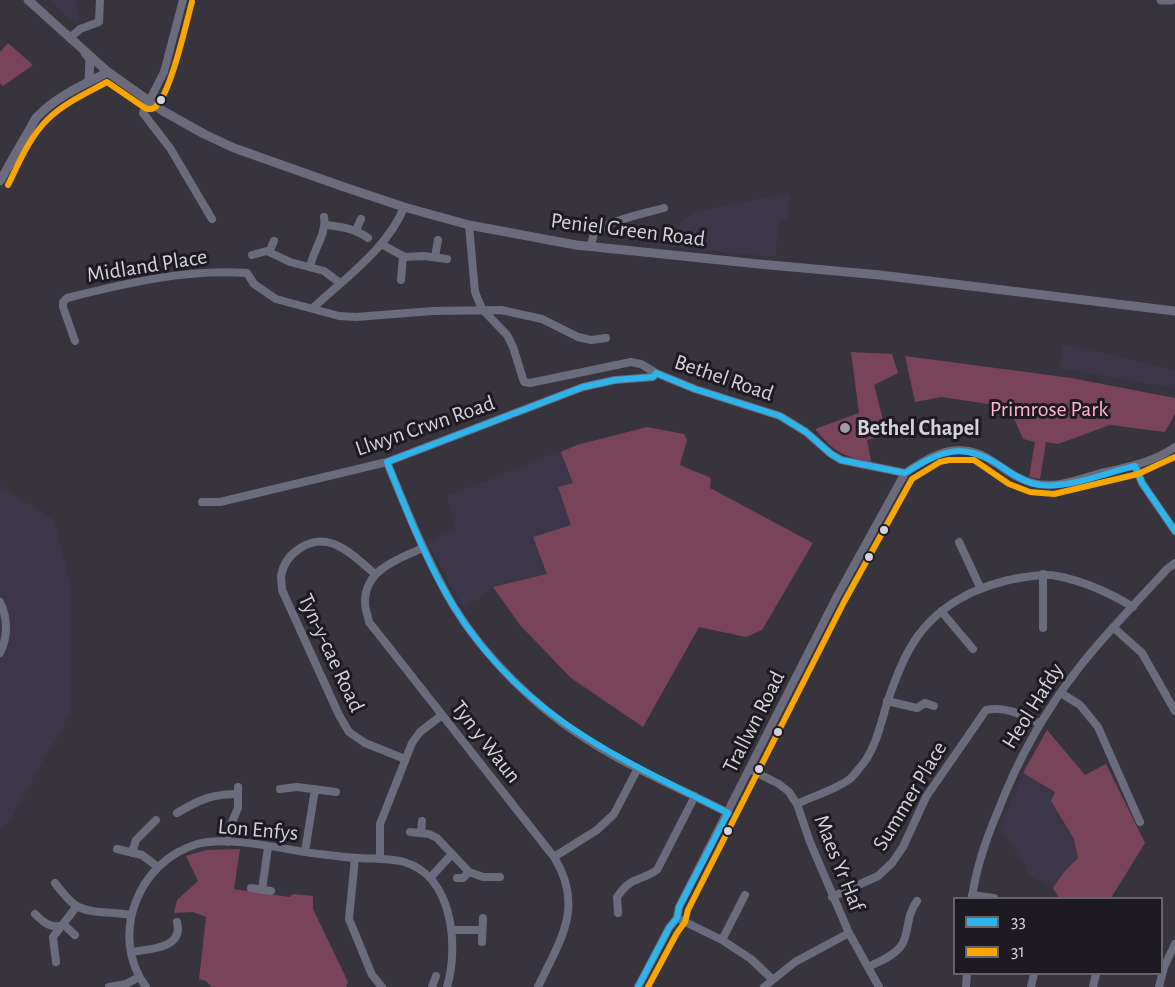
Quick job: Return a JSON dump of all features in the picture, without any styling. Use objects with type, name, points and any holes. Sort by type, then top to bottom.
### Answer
[{"type":"main road","name":"Peniel Green Road","points":[[28,0],[108,72],[180,121],[234,148],[404,207],[469,225],[530,238],[591,247],[880,275],[1175,311]]},
{"type":"main road","points":[[1161,0],[1172,0]]},
{"type":"main road","points":[[81,48],[90,59],[89,82]]},
{"type":"main road","points":[[0,181],[36,118],[50,106],[108,72]]},
{"type":"street","points":[[70,38],[80,29],[99,22],[100,0]]},
{"type":"street","points":[[183,0],[164,72],[143,112],[170,148],[212,219]]},
{"type":"street","points":[[313,308],[395,229],[404,207]]},
{"type":"street","points":[[591,247],[592,238],[598,230],[617,221],[664,208]]},
{"type":"street","points":[[356,230],[361,219]]},
{"type":"street","points":[[310,267],[325,221],[356,230],[368,238]]},
{"type":"street","points":[[469,225],[475,291],[482,309]]},
{"type":"street","points":[[435,256],[438,240]]},
{"type":"street","points":[[269,252],[274,241]]},
{"type":"street","points":[[381,244],[403,256],[435,256],[447,259]]},
{"type":"street","points":[[252,255],[269,252],[290,262],[332,276],[340,284]]},
{"type":"street","points":[[400,280],[403,256]]},
{"type":"street","name":"Midland Place","points":[[75,341],[63,307],[63,302],[67,298],[130,282],[189,273],[248,273],[254,284],[276,299],[339,316],[356,317],[425,311],[501,310],[542,319],[578,338],[591,340],[606,338]]},
{"type":"street","name":"Bethel Road","points":[[482,309],[507,335],[524,382],[530,383],[631,362],[641,364],[656,373],[695,389],[780,416],[806,432],[841,460],[905,473]]},
{"type":"street","points":[[578,373],[583,387]]},
{"type":"street","name":"Llwyn Crwn Road","points":[[202,502],[220,502],[387,462],[583,387],[615,380],[653,377],[656,373]]},
{"type":"street","points":[[905,473],[936,454],[958,450],[977,451],[1013,476],[1041,485],[1069,482],[1135,466],[1175,447]]},
{"type":"street","points":[[387,462],[423,548],[455,609],[513,680],[545,710],[586,739],[728,813]]},
{"type":"street","points":[[1135,466],[1142,483],[1175,531]]},
{"type":"street","name":"Trallwn Road","points":[[638,987],[676,918],[679,907],[836,598],[905,473]]},
{"type":"street","name":"Tyn-y-cae Road","points":[[375,574],[345,549],[333,543],[314,541],[303,546],[288,560],[281,577],[282,590],[349,732],[365,743],[405,759]]},
{"type":"street","points":[[959,542],[980,587]]},
{"type":"street","points":[[375,574],[391,563],[423,548]]},
{"type":"street","name":"Heol Hafdy","points":[[972,897],[987,836],[1012,776],[1040,724],[1080,667],[1113,627],[1175,563]]},
{"type":"street","name":"Tyn y Waun","points":[[375,574],[369,584],[365,603],[369,622],[554,856],[561,868],[566,884],[568,916],[561,941],[538,987]]},
{"type":"street","points":[[1043,574],[1043,628]]},
{"type":"street","points":[[797,804],[850,778],[865,761],[878,736],[887,701],[909,649],[922,629],[960,597],[980,587],[1009,579],[1043,574],[1057,576],[1113,594],[1133,607]]},
{"type":"street","points":[[0,602],[4,610],[6,640],[0,653]]},
{"type":"street","points":[[941,611],[973,649]]},
{"type":"street","points":[[1113,627],[1142,652],[1175,711]]},
{"type":"street","points":[[1061,693],[1080,705],[1098,727],[1140,822]]},
{"type":"street","points":[[887,701],[917,708],[925,703],[934,706]]},
{"type":"street","name":"Summer Place","points":[[832,897],[878,876],[892,863],[903,847],[926,797],[986,710],[998,708],[1012,710],[1040,724]]},
{"type":"street","points":[[380,860],[380,824],[405,759],[416,737],[442,715]]},
{"type":"street","points":[[554,856],[597,830],[614,813],[638,768]]},
{"type":"street","name":"Maes Yr Haf","points":[[749,769],[789,792],[797,804],[832,897],[879,987]]},
{"type":"street","points":[[280,789],[297,787],[336,792]]},
{"type":"street","points":[[305,852],[315,789]]},
{"type":"street","points":[[177,813],[199,799],[238,790],[238,808],[230,827],[228,842]]},
{"type":"street","points":[[186,795],[192,803]]},
{"type":"street","points":[[618,913],[616,897],[631,881],[646,877],[657,870],[694,796]]},
{"type":"street","points":[[132,853],[136,840],[156,820]]},
{"type":"street","points":[[421,833],[422,821]]},
{"type":"street","points":[[410,832],[429,834],[437,838],[469,872],[483,877],[500,877]]},
{"type":"street","name":"Lon Enfys","points":[[146,987],[133,965],[129,934],[131,915],[143,886],[158,867],[177,853],[198,844],[228,842],[407,862],[421,870],[430,878],[444,900],[452,930],[453,954],[447,987]]},
{"type":"street","points":[[262,890],[268,847]]},
{"type":"street","points":[[117,849],[142,855],[158,867]]},
{"type":"street","points":[[430,878],[452,854]]},
{"type":"street","points":[[355,858],[349,919],[372,975],[382,987]]},
{"type":"street","points":[[457,878],[463,878],[469,872]]},
{"type":"street","points":[[55,884],[77,906],[99,912],[131,915]]},
{"type":"street","points":[[251,888],[271,891]]},
{"type":"street","points":[[723,940],[745,895]]},
{"type":"street","points":[[868,967],[900,948],[905,937],[908,915],[917,901]]},
{"type":"street","points":[[56,962],[53,937],[77,906]]},
{"type":"street","points":[[35,914],[51,927],[64,925]]},
{"type":"street","points":[[482,942],[483,918]]},
{"type":"street","points":[[676,918],[723,940],[751,959],[772,979]]},
{"type":"street","points":[[131,952],[164,947],[172,942],[179,928],[177,922]]},
{"type":"street","points":[[64,925],[75,935]]},
{"type":"street","points":[[452,930],[482,930]]},
{"type":"street","points":[[764,987],[795,962],[849,933]]},
{"type":"street","points":[[1165,952],[1175,944]]},
{"type":"street","points":[[109,987],[126,984],[139,977]]},
{"type":"shaded area","points":[[49,0],[76,0],[80,19],[75,23]]},
{"type":"shaded area","points":[[790,193],[787,220],[782,220],[779,224],[775,257],[655,245],[693,212]]},
{"type":"shaded area","points":[[1063,344],[1175,370],[1175,388],[1059,368]]},
{"type":"shaded area","points":[[647,427],[684,434],[687,440],[679,465],[663,547],[494,587],[464,609],[427,542],[456,528],[447,496],[577,445]]},
{"type":"shaded area","points":[[0,486],[54,520],[71,586],[71,712],[9,822],[0,830]]},
{"type":"shaded area","points":[[1047,730],[1085,775],[1106,764],[1145,843],[1112,897],[1058,897],[1053,888],[1030,876],[1008,837],[999,832],[1023,773]]},
{"type":"green space","points":[[8,43],[33,65],[3,86],[0,83],[0,52]]},
{"type":"green space","points":[[851,352],[892,354],[898,373],[874,385],[887,435],[867,440],[871,462],[839,452],[815,429],[859,413]]},
{"type":"green space","name":"Primrose Park","points":[[905,356],[1071,378],[1175,398],[1175,414],[1165,432],[1110,425],[1058,444],[1046,442],[1040,479],[1029,477],[1035,442],[1023,439],[1009,407],[941,397],[915,402]]},
{"type":"green space","points":[[647,427],[684,434],[687,440],[680,465],[711,478],[710,488],[813,543],[762,630],[746,637],[699,627],[643,727],[571,678],[520,625],[493,587],[547,574],[533,537],[571,525],[558,487],[573,483],[561,452],[577,445]]},
{"type":"green space","points":[[1047,730],[1085,775],[1106,764],[1145,843],[1112,897],[1058,897],[1053,888],[1078,858],[1074,839],[1051,801],[1055,792],[1023,773]]},
{"type":"green space","points":[[240,849],[234,889],[289,897],[294,894],[313,896],[313,909],[348,982],[346,987],[212,987],[206,981],[199,979],[206,917],[193,912],[174,913],[177,900],[198,881],[186,856],[206,850]]},
{"type":"transit line","name":"31","points":[[8,185],[30,143],[47,120],[68,103],[107,82],[145,108],[154,108],[166,90],[192,2]]},
{"type":"transit line","name":"33","points":[[638,987],[669,928],[677,918],[679,907],[728,813],[611,753],[542,706],[510,678],[481,645],[444,590],[387,462],[583,387],[615,380],[653,377],[656,373],[695,389],[780,416],[806,432],[841,460],[905,473],[942,454],[964,451],[988,459],[1020,478],[1040,485],[1076,482],[1135,466],[1142,483],[1175,531]]},
{"type":"transit line","name":"31","points":[[648,987],[685,922],[688,910],[844,602],[912,479],[940,462],[974,460],[1009,484],[1030,492],[1054,494],[1138,474],[1175,457]]},
{"type":"place","name":"Bethel Chapel","points":[[845,428]]}]
